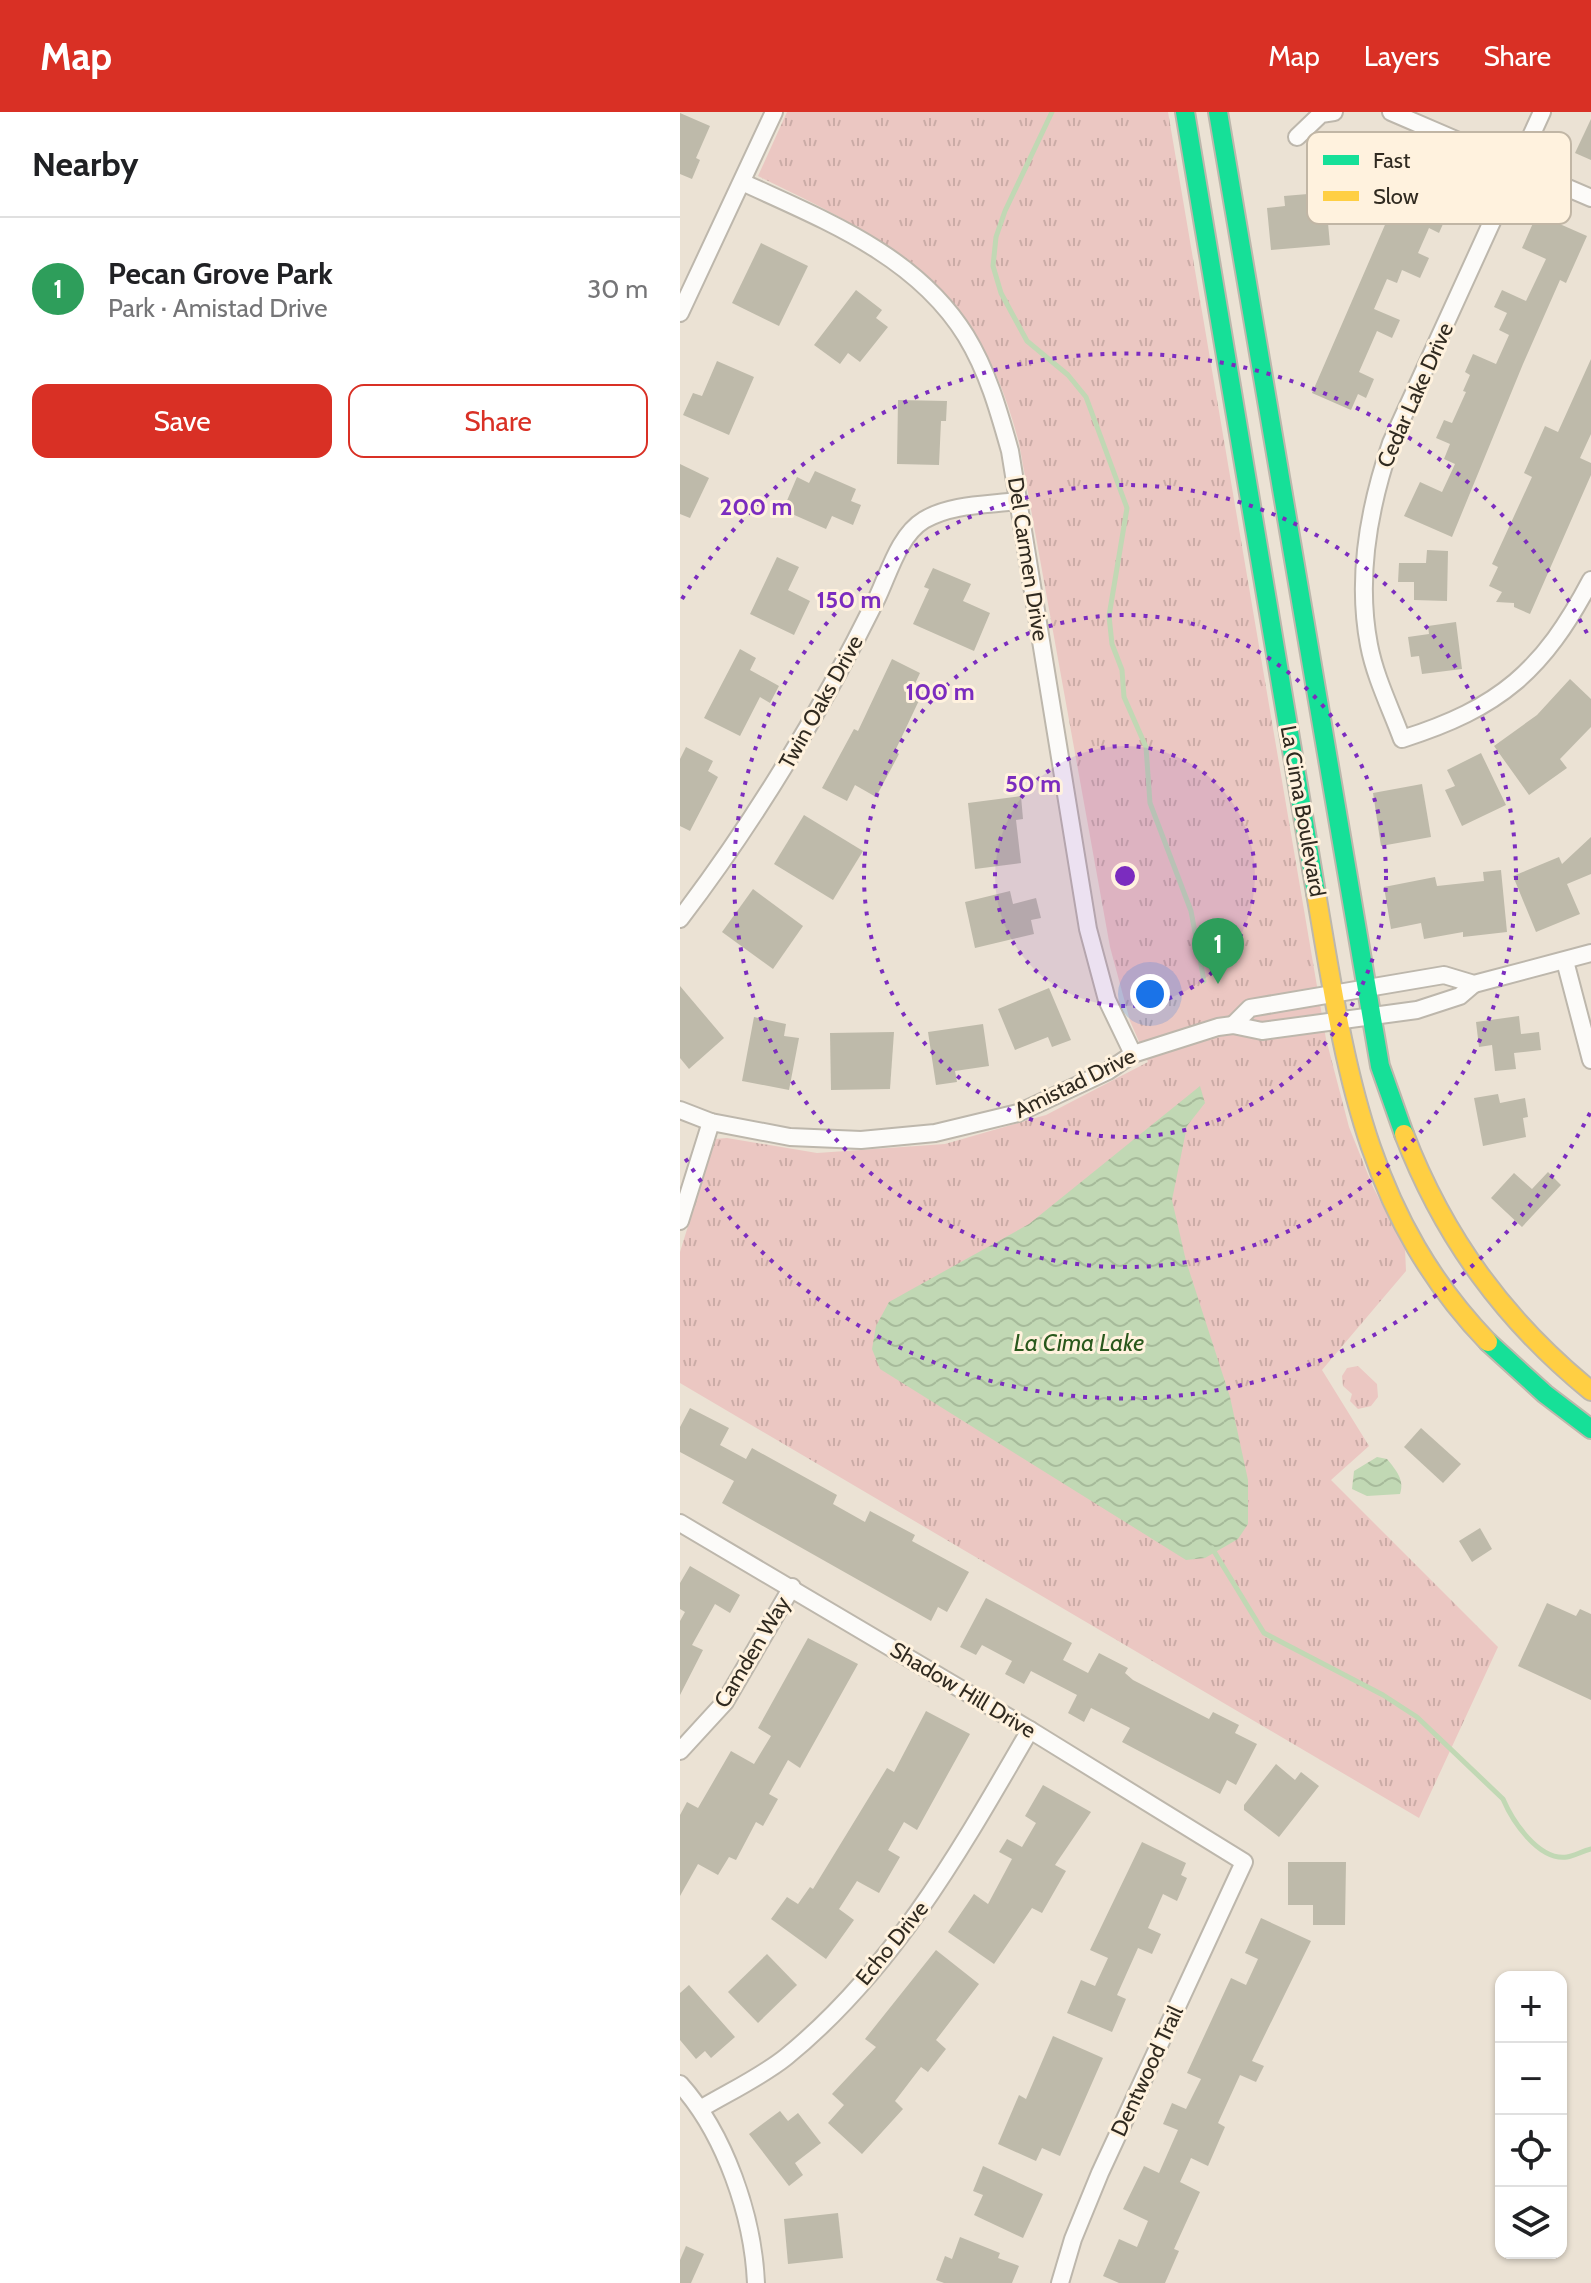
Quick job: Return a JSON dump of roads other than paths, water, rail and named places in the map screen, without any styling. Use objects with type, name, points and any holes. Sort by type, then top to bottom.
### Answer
[{"type":"street","points":[[680,313],[774,112]]},
{"type":"street","name":"La Cima Boulevard","points":[[1185,112],[1346,1070],[1365,1135],[1394,1205],[1426,1266],[1506,1359],[1553,1403],[1591,1429]]},
{"type":"street","name":"La Cima Boulevard","points":[[1218,112],[1380,1066],[1400,1134],[1433,1208],[1484,1285],[1566,1370],[1591,1391]]},
{"type":"street","points":[[1297,137],[1321,114],[1334,112]]},
{"type":"street","points":[[1391,112],[1439,132]]},
{"type":"street","name":"Cedar Lake Drive","points":[[1533,132],[1542,112]]},
{"type":"street","name":"Del Carmen Drive","points":[[742,182],[845,229],[915,277],[966,336],[991,386],[1010,451],[1088,929],[1107,1000],[1133,1054]]},
{"type":"street","points":[[1571,189],[1591,198]]},
{"type":"street","name":"Cedar Lake Drive","points":[[1491,224],[1391,443],[1376,487],[1364,582],[1369,647],[1402,739],[1454,723],[1497,698],[1536,662],[1568,624],[1591,580]]},
{"type":"street","name":"Twin Oaks Drive","points":[[680,919],[776,784],[852,648],[905,539],[922,521],[953,509],[1018,501]]},
{"type":"street","name":"Amistad Drive","points":[[680,1110],[711,1122],[790,1137],[861,1140],[935,1133],[1018,1113],[1108,1071],[1133,1054],[1233,1025],[1262,1031],[1417,1010],[1460,996],[1474,984],[1591,953]]},
{"type":"street","points":[[1565,961],[1591,1060]]},
{"type":"street","name":"Amistad Drive","points":[[1233,1025],[1250,1008],[1367,988],[1444,975],[1474,984]]},
{"type":"street","points":[[680,1221],[711,1122]]},
{"type":"street","points":[[1426,1266],[1456,1243]]},
{"type":"street","points":[[1553,1403],[1566,1370]]},
{"type":"street","name":"Shadow Hill Drive","points":[[680,1523],[1030,1730],[1244,1862]]},
{"type":"street","name":"Camden Way","points":[[680,1751],[725,1702],[792,1587]]},
{"type":"street","name":"Echo Drive","points":[[702,2108],[784,2059],[838,2008],[895,1945],[953,1863],[1030,1730]]},
{"type":"street","name":"Dentwood Trail","points":[[1060,2283],[1073,2239],[1100,2173],[1244,1862]]},
{"type":"street","points":[[680,2084],[702,2108],[736,2190],[755,2258],[756,2283]]},
{"type":"water","name":"La Cima Lake","points":[[1200,1086],[1205,1103],[1187,1126],[1172,1200],[1186,1261],[1230,1397],[1248,1480],[1248,1524],[1238,1539],[1205,1558],[1186,1560],[880,1369],[872,1349],[876,1326],[889,1302],[1029,1224]]},
{"type":"water","points":[[1377,1457],[1387,1459],[1396,1471],[1401,1484],[1400,1494],[1367,1496],[1352,1489],[1354,1471]]},
{"type":"waterway","points":[[1052,112],[1005,211],[996,237],[993,266],[1001,293],[1027,341],[1068,375],[1086,397],[1127,508],[1109,616],[1112,644],[1122,670],[1124,697],[1146,747],[1150,803],[1191,911],[1204,981]]},
{"type":"waterway","points":[[1212,1548],[1264,1633],[1383,1695],[1417,1717],[1503,1799],[1520,1828],[1546,1853],[1567,1857],[1591,1849]]},
{"type":"place","name":"Pecan Grove Park","points":[[1218,984]]}]
